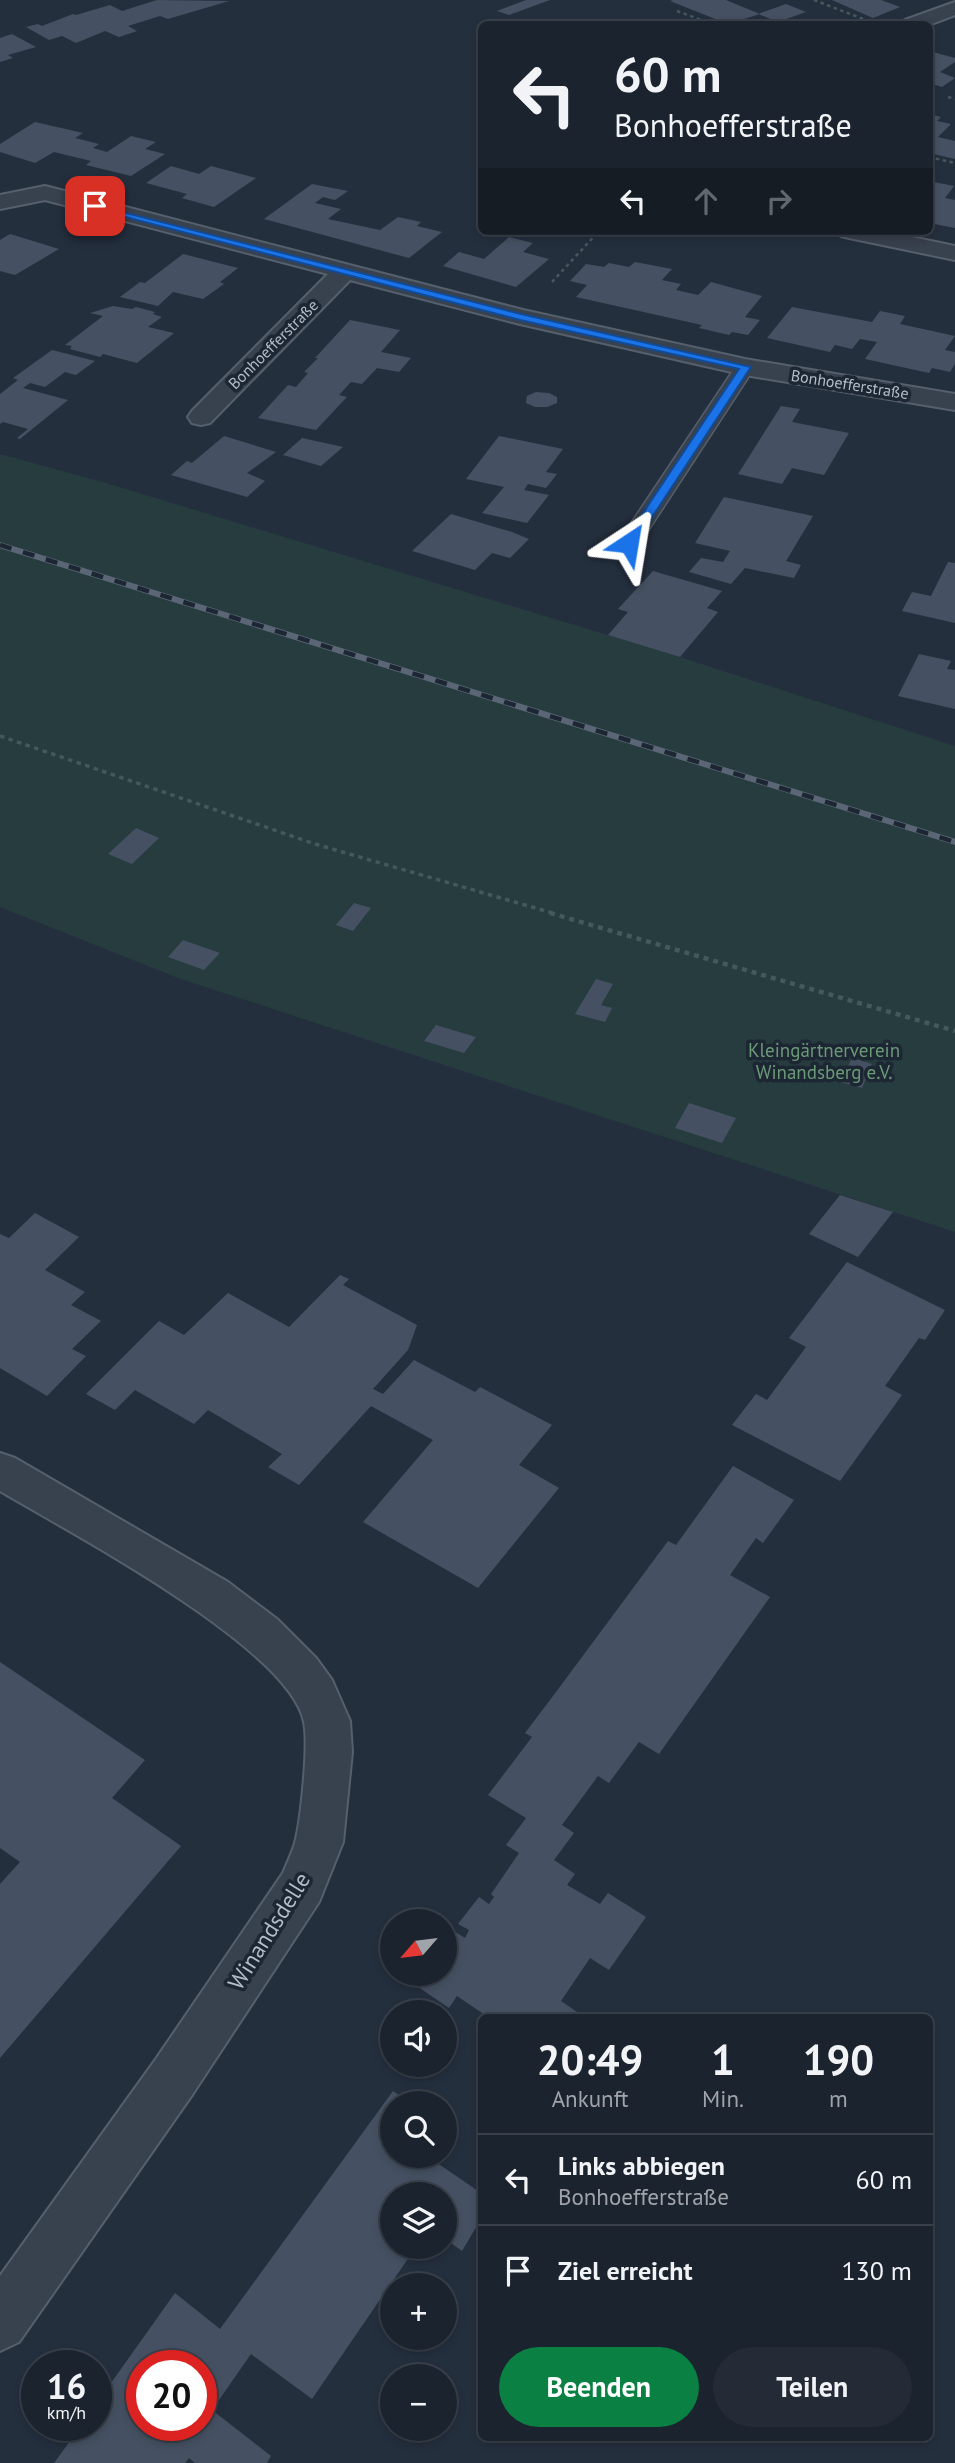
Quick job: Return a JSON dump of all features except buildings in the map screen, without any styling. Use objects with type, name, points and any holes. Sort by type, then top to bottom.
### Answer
[{"type":"street","points":[[920,21],[955,8]]},
{"type":"street","name":"Bonhoefferstraße","points":[[0,202],[45,193],[520,317],[745,367],[955,402]]},
{"type":"street","points":[[868,235],[955,253]]},
{"type":"street","name":"Bonhoefferstraße","points":[[201,417],[345,271]]},
{"type":"street","name":"Winandsdelle","points":[[0,1470],[212,1595],[261,1633],[300,1672],[316,1694],[327,1721],[329,1752],[319,1842],[302,1886],[174,2077],[0,2323]]},
{"type":"lane","points":[[629,543],[745,367]]},
{"type":"path","points":[[814,0],[870,21]]},
{"type":"path","points":[[677,11],[704,21]]},
{"type":"path","points":[[948,97],[955,99]]},
{"type":"path","points":[[933,158],[955,163]]},
{"type":"path","points":[[520,317],[596,235]]},
{"type":"path","points":[[0,736],[316,844],[955,1031]]},
{"type":"green space","name":"Kleingärtnerverein Winandsberg e.V.","points":[[0,454],[106,483],[680,657],[955,746],[955,1232],[178,978],[0,907]]},
{"type":"railway","points":[[0,545],[955,842]]},
{"type":"route","points":[[95,206],[520,317],[745,367],[629,543]]}]
